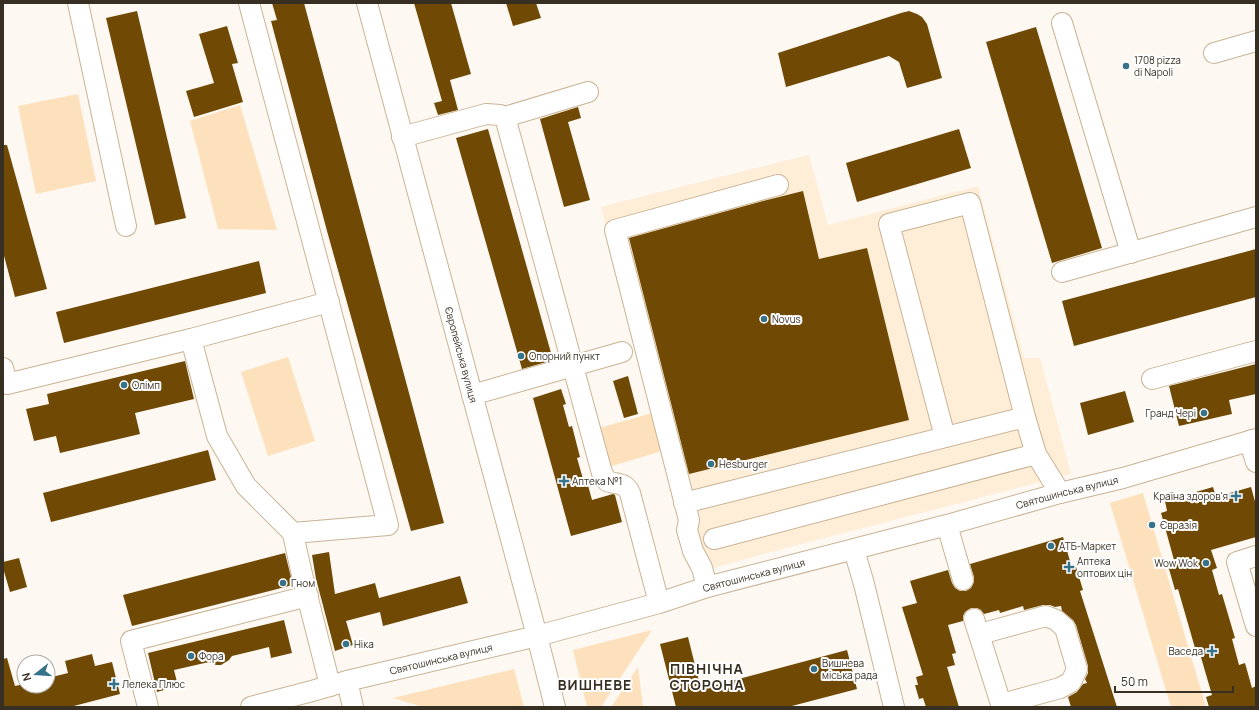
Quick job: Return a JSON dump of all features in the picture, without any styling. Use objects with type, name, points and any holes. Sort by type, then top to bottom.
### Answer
[{"type":"street","points":[[78,3],[126,226]]},
{"type":"street","points":[[249,3],[388,525],[293,534]]},
{"type":"street","name":"Європейська вулиця","points":[[367,3],[555,707]]},
{"type":"street","points":[[1062,23],[1131,253]]},
{"type":"street","points":[[1214,53],[1256,41]]},
{"type":"street","points":[[505,118],[588,92]]},
{"type":"street","points":[[402,137],[486,114],[500,115],[505,118],[604,478],[607,481],[624,485],[628,488],[659,603]]},
{"type":"street","points":[[707,587],[702,568],[692,551],[687,530],[687,511],[615,230],[778,185]]},
{"type":"street","points":[[944,437],[889,224],[970,203],[1025,417],[1036,454],[1060,493]]},
{"type":"street","points":[[1062,272],[1256,217]]},
{"type":"street","points":[[3,368],[7,384],[191,339],[329,302]]},
{"type":"street","points":[[191,339],[217,436],[246,486],[293,534],[299,565],[308,596],[338,684],[352,707]]},
{"type":"street","points":[[1152,379],[1256,351]]},
{"type":"street","points":[[472,395],[622,352]]},
{"type":"street","points":[[687,511],[944,437],[1025,417]]},
{"type":"street","points":[[1254,440],[1252,449],[1256,462]]},
{"type":"street","name":"Святошинська вулиця","points":[[251,707],[338,684],[537,636],[659,603],[707,587],[854,550],[1060,493],[1123,478],[1254,440]]},
{"type":"street","points":[[714,539],[1036,454]]},
{"type":"street","points":[[947,525],[963,580]]},
{"type":"street","points":[[854,550],[894,707]]},
{"type":"street","points":[[1256,556],[1237,562],[1256,626]]},
{"type":"street","points":[[148,707],[131,642],[308,596]]},
{"type":"street","points":[[1046,616],[1056,620],[1065,628],[1077,669],[1071,682],[1060,688],[1002,706],[977,626],[1046,616]]},
{"type":"shaded area","points":[[78,94],[96,181],[36,194],[18,106]]},
{"type":"shaded area","points":[[240,105],[277,230],[218,229],[190,121]]},
{"type":"shaded area","points":[[809,155],[828,225],[978,186],[1024,358],[1040,358],[1071,474],[763,554],[696,573],[601,207]]},
{"type":"shaded area","points":[[288,357],[315,441],[268,456],[241,372]]},
{"type":"shaded area","points":[[652,413],[662,451],[609,467],[599,428]]},
{"type":"shaded area","points":[[1143,493],[1206,707],[1171,707],[1110,503]]},
{"type":"shaded area","points":[[652,630],[601,707],[587,707],[573,650]]},
{"type":"shaded area","points":[[638,667],[643,707],[611,707]]},
{"type":"shaded area","points":[[514,669],[524,707],[423,707],[393,698]]},
{"type":"building","points":[[272,3],[304,3],[444,523],[411,531],[327,231],[271,21],[277,20]]},
{"type":"building","points":[[414,3],[451,3],[471,74],[450,80],[458,110],[438,115],[434,103],[442,101]]},
{"type":"building","points":[[506,3],[536,3],[541,18],[513,26]]},
{"type":"building","points":[[137,11],[186,218],[155,225],[106,18]]},
{"type":"building","points":[[909,11],[922,17],[927,24],[942,78],[907,88],[899,62],[889,56],[786,87],[778,53]]},
{"type":"building","points":[[227,26],[238,63],[232,64],[243,102],[194,117],[186,91],[214,83],[199,34]]},
{"type":"building","points":[[1036,27],[1102,248],[1052,263],[986,42]]},
{"type":"building","points":[[578,107],[581,118],[568,122],[590,200],[564,207],[540,119]]},
{"type":"building","points":[[488,129],[553,360],[522,369],[456,138]]},
{"type":"building","points":[[959,129],[971,168],[857,202],[846,163]]},
{"type":"building","points":[[3,145],[7,145],[47,289],[15,297],[3,252]]},
{"type":"building","name":"Novus","points":[[803,191],[819,259],[867,248],[909,420],[689,474],[629,238]]},
{"type":"building","points":[[1256,249],[1256,297],[1074,346],[1062,301]]},
{"type":"building","points":[[259,261],[266,293],[64,343],[56,312]]},
{"type":"building","points":[[185,361],[194,399],[135,413],[140,434],[60,453],[56,436],[34,441],[26,409],[49,404],[47,394]]},
{"type":"building","points":[[1256,364],[1256,394],[1229,400],[1232,414],[1179,426],[1169,386]]},
{"type":"building","points":[[628,376],[638,414],[624,418],[613,381]]},
{"type":"building","points":[[561,389],[566,404],[563,405],[569,427],[572,426],[580,457],[577,458],[583,479],[586,478],[592,500],[613,494],[615,495],[622,522],[571,536],[533,398]]},
{"type":"building","points":[[1125,391],[1134,422],[1088,435],[1080,403]]},
{"type":"building","points":[[208,450],[216,480],[51,522],[43,493]]},
{"type":"building","points":[[1213,487],[1216,497],[1251,487],[1256,505],[1256,537],[1211,550],[1217,568],[1212,570],[1219,595],[1222,594],[1235,638],[1232,639],[1239,665],[1245,663],[1252,688],[1256,686],[1256,707],[1209,707],[1206,697],[1212,695],[1198,647],[1195,648],[1178,589],[1175,590],[1167,562],[1174,560],[1161,513],[1167,511],[1165,501]]},
{"type":"building","points":[[1063,537],[1072,568],[1076,567],[1083,590],[1080,591],[1117,707],[1071,707],[1068,697],[1077,692],[1083,684],[1087,683],[1085,679],[1088,673],[1088,666],[1076,625],[1073,620],[1062,611],[1061,606],[1055,607],[1043,605],[1024,610],[1023,606],[1000,613],[999,610],[984,614],[977,608],[971,608],[965,612],[963,621],[948,625],[956,653],[952,654],[955,665],[947,667],[959,707],[926,707],[923,698],[919,699],[915,685],[918,685],[916,677],[923,675],[902,607],[917,603],[910,581],[948,570],[955,588],[960,591],[966,591],[971,588],[974,582],[970,564]]},
{"type":"building","points":[[329,552],[335,594],[375,583],[379,598],[460,576],[468,603],[383,626],[380,612],[346,621],[353,645],[335,651],[316,579],[312,555]]},
{"type":"building","points":[[285,553],[293,585],[132,626],[123,595]]},
{"type":"building","points":[[19,558],[27,587],[10,592],[3,568],[3,562]]},
{"type":"building","name":"Фора","points":[[284,620],[292,653],[271,658],[269,647],[232,656],[221,665],[216,665],[209,662],[174,670],[178,686],[157,692],[148,653]]},
{"type":"building","name":"Вишнева міська рада","points":[[688,637],[701,689],[847,650],[857,689],[788,707],[676,707],[660,644]]},
{"type":"building","points":[[92,654],[95,666],[112,662],[120,694],[70,707],[3,707],[3,659],[7,658],[16,686],[16,694],[56,694],[56,676],[68,673],[65,661]]},
{"type":"place","name":"1708 pizza di Napoli","points":[[1126,66]]},
{"type":"place","name":"Novus","points":[[764,319]]},
{"type":"place","name":"Опорний пункт","points":[[521,356]]},
{"type":"place","name":"Олімп","points":[[124,385]]},
{"type":"place","name":"Гранд Чері","points":[[1204,413]]},
{"type":"place","name":"Hesburger","points":[[711,464]]},
{"type":"place","name":"Аптека №1","points":[[564,481]]},
{"type":"place","name":"Країна здоров'я","points":[[1236,496]]},
{"type":"place","name":"Євразія","points":[[1152,525]]},
{"type":"place","name":"АТБ-Маркет","points":[[1051,546]]},
{"type":"place","name":"Wow Wok","points":[[1206,563]]},
{"type":"place","name":"Аптека оптових цін","points":[[1069,567]]},
{"type":"place","name":"Гном","points":[[283,583]]},
{"type":"place","name":"Ніка","points":[[346,644]]},
{"type":"place","name":"Васеда","points":[[1212,651]]},
{"type":"place","name":"Фора","points":[[191,656]]},
{"type":"place","name":"Вишнева міська рада","points":[[814,669]]},
{"type":"place","name":"Лелека Плюс","points":[[114,684]]},
{"type":"district","name":"ПІВНІЧНА СТОРОНА","points":[[707,678]]},
{"type":"district","name":"ВИШНЕВЕ","points":[[595,685]]}]
